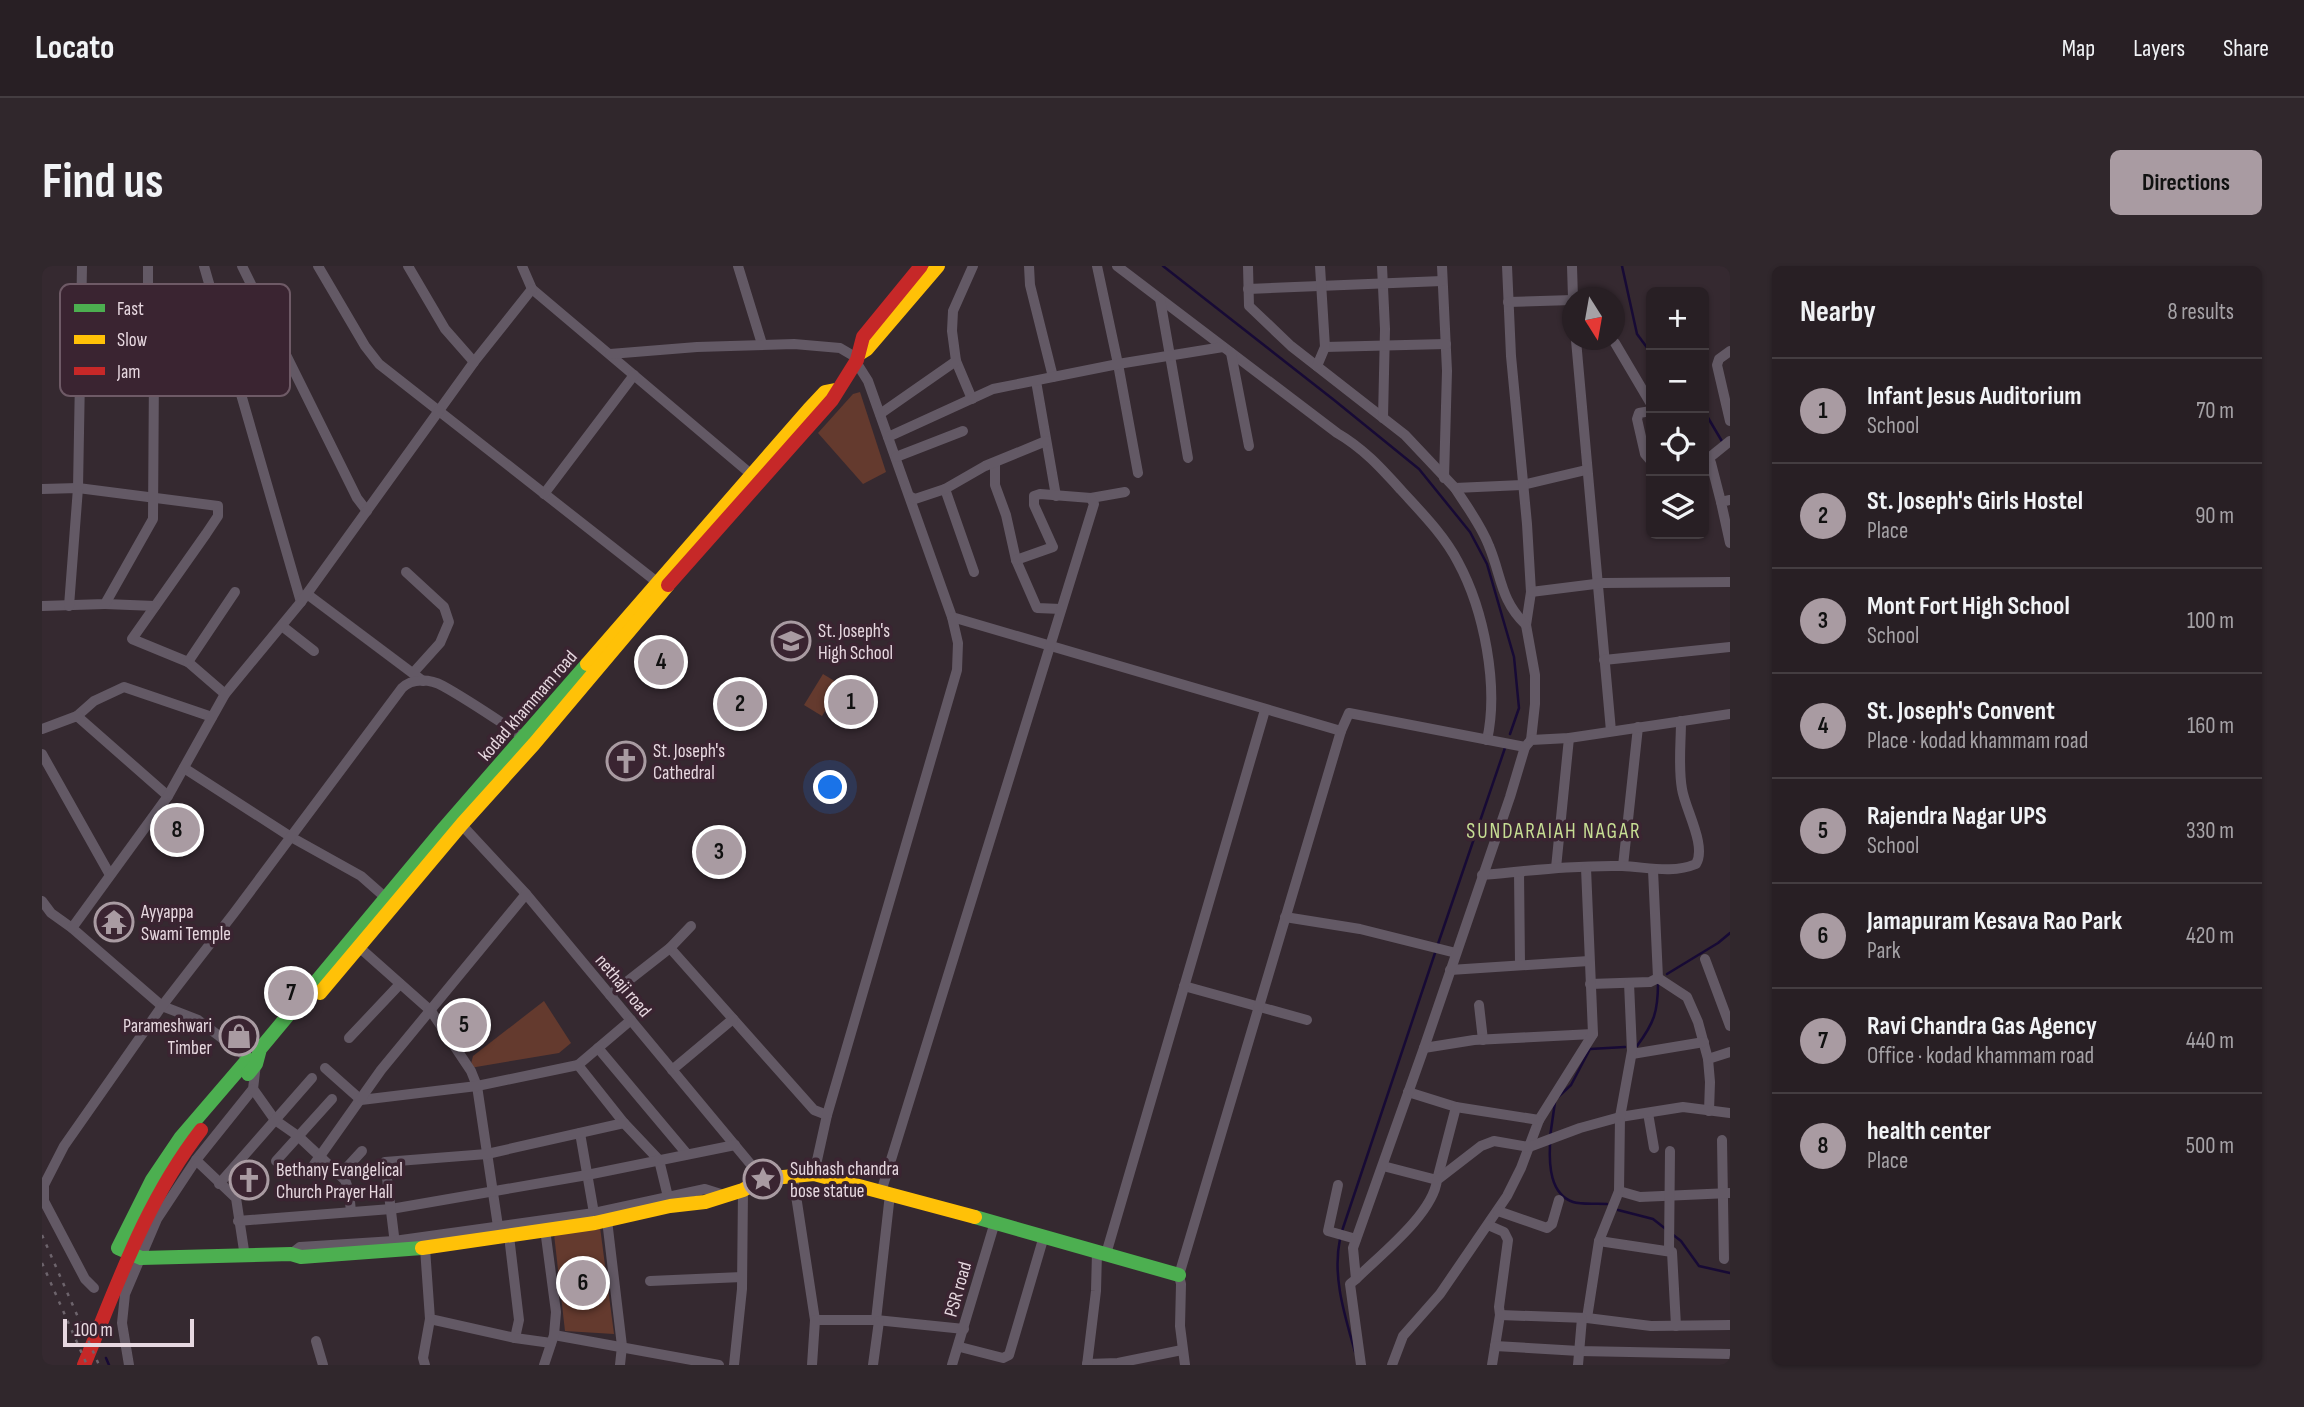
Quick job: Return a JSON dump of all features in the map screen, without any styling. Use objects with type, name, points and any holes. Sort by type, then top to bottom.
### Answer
[{"type":"main road","points":[[857,358],[863,337],[920,266]]},
{"type":"main road","points":[[857,358],[938,266]]},
{"type":"main road","name":"kodad khammam road","points":[[662,586],[832,400],[835,390],[857,358]]},
{"type":"main road","name":"kodad khammam road","points":[[84,1365],[140,1229],[167,1177],[189,1143],[248,1084],[254,1060],[260,1049],[386,898],[529,741],[662,586],[752,475],[825,393],[835,390]]},
{"type":"main road","name":"kodad khammam road","points":[[254,1060],[275,1044],[360,948],[458,820]]},
{"type":"main road","points":[[254,1060],[181,1137],[152,1180],[118,1248],[141,1258],[291,1254],[301,1257],[395,1246],[425,1248],[502,1233],[545,1229],[599,1219],[669,1201],[705,1202],[743,1191],[763,1179],[814,1174],[1179,1275]]},
{"type":"street","points":[[82,266],[82,284]]},
{"type":"street","points":[[148,266],[148,284]]},
{"type":"street","points":[[204,266],[209,284]]},
{"type":"street","points":[[242,266],[251,284]]},
{"type":"street","points":[[318,266],[365,346],[379,364],[662,586]]},
{"type":"street","points":[[408,266],[445,329],[474,362]]},
{"type":"street","points":[[522,266],[532,289],[752,475]]},
{"type":"street","points":[[738,266],[762,344]]},
{"type":"street","points":[[972,399],[956,361],[952,331],[953,311],[974,266]]},
{"type":"street","points":[[1028,266],[1030,285],[1053,377]]},
{"type":"street","points":[[1097,266],[1138,473]]},
{"type":"street","points":[[1117,266],[1337,433],[1359,446],[1416,506],[1457,561],[1485,637],[1493,691],[1487,740]]},
{"type":"street","points":[[1248,266],[1249,306],[1291,346],[1405,435],[1455,488],[1474,516],[1489,546],[1508,604],[1526,625]]},
{"type":"street","points":[[1317,366],[1325,347],[1320,266]]},
{"type":"street","points":[[1382,266],[1383,418]]},
{"type":"street","points":[[1442,266],[1446,344],[1444,478]]},
{"type":"street","points":[[1356,1279],[1353,1248],[1510,797],[1535,704],[1535,675],[1526,625],[1531,592],[1511,356],[1507,266]]},
{"type":"street","points":[[1572,266],[1573,287]]},
{"type":"street","points":[[1248,289],[1442,281]]},
{"type":"street","points":[[72,928],[168,796],[225,694],[304,598],[474,362],[532,289]]},
{"type":"street","points":[[1160,299],[1188,458]]},
{"type":"street","points":[[1508,302],[1562,300]]},
{"type":"street","points":[[610,354],[762,344],[840,348],[857,358],[911,497],[952,617],[958,643],[957,670],[827,1115],[814,1174]]},
{"type":"street","points":[[1325,347],[1446,344]]},
{"type":"street","points":[[888,437],[993,389],[1118,364],[1227,350]]},
{"type":"street","points":[[1227,350],[1249,446]]},
{"type":"street","points":[[1577,350],[1611,731]]},
{"type":"street","points":[[1619,350],[1646,396]]},
{"type":"street","points":[[1730,351],[1719,359],[1717,365],[1730,421]]},
{"type":"street","points":[[880,414],[956,361]]},
{"type":"street","points":[[290,363],[357,498],[367,511]]},
{"type":"street","points":[[544,494],[634,375]]},
{"type":"street","points":[[1036,381],[1056,496]]},
{"type":"street","points":[[69,606],[78,488],[80,396]]},
{"type":"street","points":[[105,604],[153,519],[154,396]]},
{"type":"street","points":[[243,396],[304,598],[423,681]]},
{"type":"street","points":[[1646,412],[1639,413],[1637,419],[1646,455]]},
{"type":"street","points":[[896,457],[963,431]]},
{"type":"street","points":[[911,497],[915,499],[945,489],[1046,441]]},
{"type":"street","points":[[1709,456],[1729,442]]},
{"type":"street","points":[[1709,462],[1726,501],[1730,543]]},
{"type":"street","points":[[995,463],[995,485],[1006,514],[1016,560],[1037,608],[1061,609]]},
{"type":"street","points":[[1455,488],[1522,485],[1586,470]]},
{"type":"street","points":[[42,489],[78,488],[215,505],[220,511],[206,534],[132,639],[188,662],[225,694]]},
{"type":"street","points":[[945,489],[974,572]]},
{"type":"street","points":[[1016,560],[1053,547],[1034,505],[1033,498],[1036,495],[1091,498],[1125,492]]},
{"type":"street","points":[[873,1365],[886,1193],[1049,646],[1094,505],[1091,498]]},
{"type":"street","points":[[406,572],[444,607],[449,622],[440,643],[412,673]]},
{"type":"street","points":[[1531,592],[1597,584],[1730,582]]},
{"type":"street","points":[[188,662],[235,592]]},
{"type":"street","points":[[42,606],[105,604],[155,607]]},
{"type":"street","points":[[952,617],[1341,731]]},
{"type":"street","points":[[282,626],[314,651]]},
{"type":"street","points":[[1604,660],[1730,647]]},
{"type":"street","points":[[94,1288],[85,1279],[44,1201],[44,1185],[64,1146],[162,1006],[402,688],[412,681],[444,686],[529,741]]},
{"type":"street","points":[[42,729],[77,716],[94,701],[124,687],[212,717]]},
{"type":"street","points":[[1182,1350],[1118,1363],[1087,1364],[1102,1253],[1265,710]]},
{"type":"street","points":[[1185,1365],[1179,1275],[1341,731],[1349,713],[1501,743],[1524,744],[1730,714]]},
{"type":"street","points":[[77,716],[168,796]]},
{"type":"street","points":[[1482,875],[1556,868],[1623,866],[1653,870],[1689,867],[1699,860],[1698,843],[1682,789],[1681,721]]},
{"type":"street","points":[[1623,866],[1638,727]]},
{"type":"street","points":[[1556,868],[1569,738]]},
{"type":"street","points":[[42,754],[110,875]]},
{"type":"street","points":[[184,768],[291,837],[361,876],[386,898]]},
{"type":"street","name":"nethaji road","points":[[458,820],[526,894],[763,1179]]},
{"type":"street","points":[[1392,1365],[1403,1336],[1440,1293],[1498,1211],[1534,1145],[1539,1120],[1593,1034],[1586,868]]},
{"type":"street","points":[[1653,870],[1658,978]]},
{"type":"street","points":[[1519,872],[1520,964]]},
{"type":"street","points":[[313,1166],[381,1070],[526,894]]},
{"type":"street","points":[[42,901],[51,913],[162,1006],[198,1020],[254,1060]]},
{"type":"street","points":[[1285,917],[1360,929],[1455,953]]},
{"type":"street","points":[[610,995],[670,948],[691,926]]},
{"type":"street","points":[[360,948],[431,1011],[471,1071],[477,1086],[493,1192],[519,1320],[515,1338]]},
{"type":"street","points":[[670,948],[814,1110],[827,1115]]},
{"type":"street","points":[[1704,959],[1730,1026]]},
{"type":"street","points":[[1450,970],[1590,961]]},
{"type":"street","points":[[1590,984],[1650,982],[1658,978]]},
{"type":"street","points":[[1658,978],[1687,998],[1704,1042],[1710,1082],[1709,1111]]},
{"type":"street","points":[[1578,1365],[1599,1241],[1619,1191],[1619,1117],[1632,1054],[1629,983]]},
{"type":"street","points":[[349,1038],[400,984]]},
{"type":"street","points":[[1184,986],[1307,1020]]},
{"type":"street","points":[[1479,1004],[1483,1040]]},
{"type":"street","points":[[672,1070],[733,1019]]},
{"type":"street","points":[[325,1068],[361,1100],[477,1086],[578,1065],[631,1020]]},
{"type":"street","points":[[1424,1048],[1483,1040],[1593,1034]]},
{"type":"street","points":[[1632,1054],[1704,1042]]},
{"type":"street","points":[[598,1048],[687,1154]]},
{"type":"street","points":[[1708,1059],[1730,1052]]},
{"type":"street","points":[[578,1065],[624,1124],[659,1160],[669,1201]]},
{"type":"street","points":[[219,1184],[312,1078]]},
{"type":"street","points":[[129,1365],[122,1323],[125,1294],[157,1219],[248,1084],[275,1120],[298,1136],[340,1175],[349,1191],[351,1212]]},
{"type":"street","points":[[1408,1092],[1456,1107],[1539,1120]]},
{"type":"street","points":[[276,1161],[331,1099]]},
{"type":"street","points":[[1362,1365],[1350,1284],[1419,1214],[1433,1196],[1456,1107]]},
{"type":"street","points":[[1437,1180],[1488,1143],[1500,1140],[1534,1145],[1619,1117],[1684,1107],[1730,1113]]},
{"type":"street","points":[[1648,1113],[1654,1147]]},
{"type":"street","points":[[599,1219],[395,1246],[385,1162],[487,1154],[624,1124]]},
{"type":"street","points":[[580,1133],[622,1346],[620,1365]]},
{"type":"street","points":[[1723,1140],[1726,1193],[1724,1258]]},
{"type":"street","points":[[238,1221],[391,1209],[587,1175],[735,1144]]},
{"type":"street","points":[[340,1175],[362,1151]]},
{"type":"street","points":[[1670,1151],[1669,1250],[1674,1262],[1675,1326]]},
{"type":"street","points":[[196,1160],[236,1198],[245,1257]]},
{"type":"street","points":[[1383,1166],[1437,1180]]},
{"type":"street","points":[[793,1176],[815,1320],[812,1365]]},
{"type":"street","points":[[1338,1185],[1328,1231],[1356,1239]]},
{"type":"street","points":[[734,1365],[742,1277],[743,1191]]},
{"type":"street","points":[[1619,1191],[1640,1196],[1726,1193]]},
{"type":"street","points":[[1498,1211],[1546,1228],[1552,1224],[1559,1200]]},
{"type":"street","name":"PSR road","points":[[952,1365],[960,1347],[995,1222]]},
{"type":"street","points":[[1488,1224],[1504,1232],[1508,1240],[1492,1365]]},
{"type":"street","points":[[544,1365],[556,1312],[545,1229]]},
{"type":"street","points":[[960,1347],[1003,1358],[1009,1355],[1044,1236]]},
{"type":"street","points":[[1599,1241],[1669,1250]]},
{"type":"street","points":[[425,1248],[430,1319],[425,1365]]},
{"type":"street","points":[[650,1281],[742,1277]]},
{"type":"street","points":[[1500,1315],[1585,1318],[1651,1326],[1730,1325]]},
{"type":"street","points":[[430,1319],[515,1338],[622,1346],[719,1365]]},
{"type":"street","points":[[815,1320],[878,1321],[964,1329]]},
{"type":"street","points":[[316,1341],[323,1365]]},
{"type":"street","points":[[1495,1346],[1579,1351],[1730,1354]]},
{"type":"shaded area","points":[[860,392],[886,472],[863,484],[818,433],[853,394]]},
{"type":"shaded area","points":[[823,674],[841,685],[822,716],[804,705]]},
{"type":"shaded area","points":[[544,1001],[571,1043],[559,1053],[470,1068],[473,1056]]},
{"type":"shaded area","points":[[600,1227],[614,1334],[565,1331],[554,1234]]},
{"type":"waterway","points":[[1163,266],[1419,469],[1470,532],[1487,564],[1514,657],[1519,708],[1510,734]]},
{"type":"waterway","points":[[1622,266],[1637,334],[1649,350]]},
{"type":"waterway","points":[[1705,413],[1723,443]]},
{"type":"waterway","points":[[1438,944],[1506,745]]},
{"type":"waterway","points":[[1667,974],[1730,933]]},
{"type":"waterway","points":[[1342,1231],[1436,950]]},
{"type":"waterway","points":[[1637,1046],[1654,1017],[1658,983]]},
{"type":"waterway","points":[[1558,1097],[1571,1085],[1590,1049],[1625,1047]]},
{"type":"waterway","points":[[1550,1137],[1555,1102]]},
{"type":"waterway","points":[[1550,1144],[1552,1178],[1560,1193],[1577,1203],[1607,1204]]},
{"type":"waterway","points":[[1618,1210],[1653,1219],[1667,1230]]},
{"type":"waterway","points":[[1672,1234],[1681,1241],[1699,1266],[1730,1273]]},
{"type":"waterway","points":[[1340,1239],[1339,1282],[1355,1352]]},
{"type":"waterway","points":[[106,1358],[109,1365]]},
{"type":"railway","points":[[42,1235],[99,1365]]},
{"type":"railway","points":[[42,1263],[87,1365]]},
{"type":"traffic: fast","points":[[248,1074],[256,1064],[260,1049],[444,828],[587,664]]},
{"type":"traffic: fast","points":[[248,1059],[181,1137],[152,1180],[118,1248],[141,1258],[291,1254],[301,1257],[422,1248]]},
{"type":"traffic: fast","points":[[975,1217],[1179,1275]]},
{"type":"traffic: slow","points":[[859,354],[867,349],[938,266]]},
{"type":"traffic: slow","points":[[587,664],[809,409],[825,392],[835,390]]},
{"type":"traffic: slow","points":[[320,993],[668,585]]},
{"type":"traffic: slow","points":[[422,1248],[595,1223],[670,1206],[705,1202],[743,1190],[763,1179],[814,1174],[975,1217]]},
{"type":"traffic: jam","points":[[668,585],[832,400],[857,360],[863,337],[921,266]]},
{"type":"traffic: jam","points":[[84,1365],[121,1273],[149,1214],[164,1185],[201,1130]]},
{"type":"place","name":"St. Joseph's High School","points":[[791,641]]},
{"type":"place","name":"St. Joseph's Convent","points":[[661,662]]},
{"type":"place","name":"Infant Jesus Auditorium","points":[[851,702]]},
{"type":"place","name":"St. Joseph's Girls Hostel","points":[[740,704]]},
{"type":"place","name":"St. Joseph's Cathedral","points":[[626,761]]},
{"type":"place","name":"health center","points":[[177,830]]},
{"type":"place","name":"Mont Fort High School","points":[[719,852]]},
{"type":"place","name":"Ayyappa Swami Temple","points":[[114,922]]},
{"type":"place","name":"Ravi Chandra Gas Agency","points":[[291,993]]},
{"type":"place","name":"Rajendra Nagar UPS","points":[[464,1025]]},
{"type":"place","name":"Parameshwari Timber","points":[[239,1036]]},
{"type":"place","name":"Subhash chandra bose statue","points":[[763,1179]]},
{"type":"place","name":"Bethany Evangelical Church Prayer Hall","points":[[249,1180]]},
{"type":"place","name":"Jamapuram Kesava Rao Park","points":[[583,1283]]},
{"type":"district","name":"SUNDARAIAH NAGAR","points":[[1554,831]]}]
